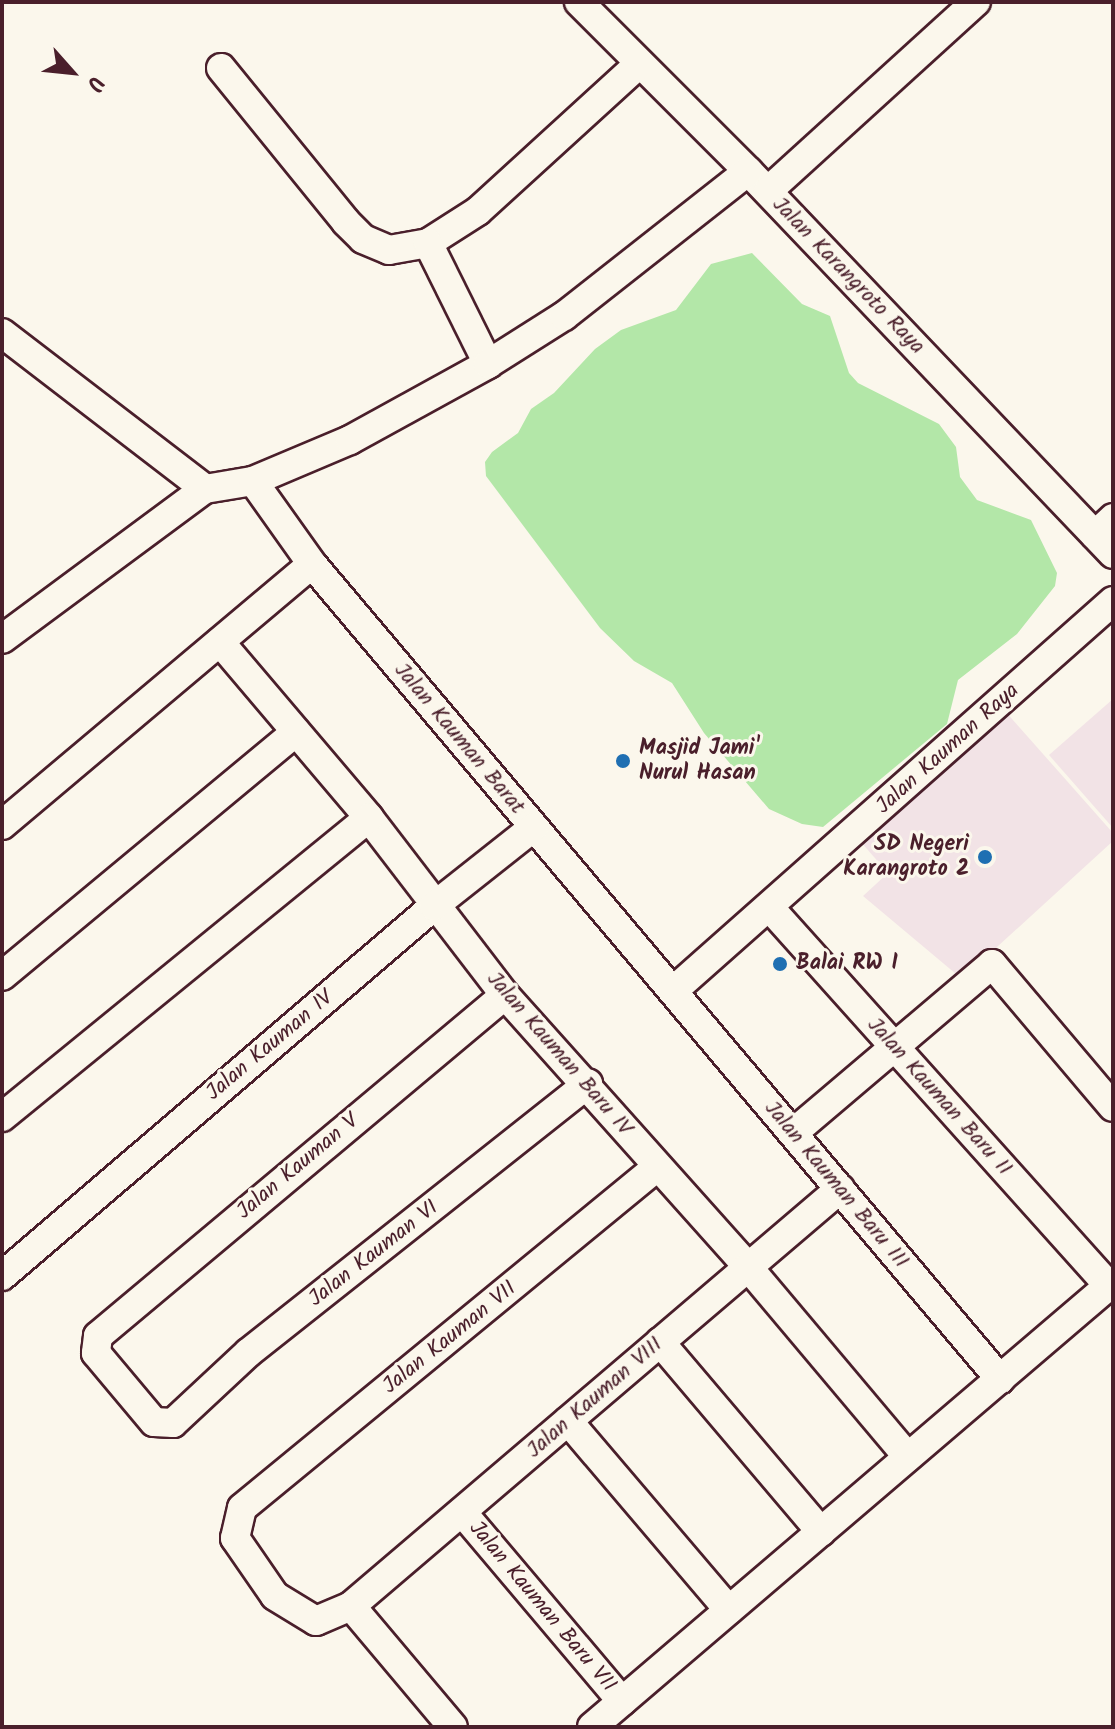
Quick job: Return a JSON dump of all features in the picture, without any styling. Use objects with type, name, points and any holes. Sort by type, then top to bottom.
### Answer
[{"type":"street","name":"Jalan Karangroto Raya","points":[[579,2],[1107,536]]},
{"type":"street","points":[[768,191],[976,2]]},
{"type":"street","points":[[221,68],[363,239],[389,250],[428,243],[529,168],[640,63]]},
{"type":"street","points":[[2,639],[205,489],[253,481],[350,440],[488,364],[564,316],[748,171]]},
{"type":"street","points":[[428,243],[488,364]]},
{"type":"street","points":[[2,333],[205,489]]},
{"type":"street","name":"Jalan Kauman Barat","points":[[253,481],[312,564],[673,991]]},
{"type":"street","points":[[2,825],[312,564]]},
{"type":"street","name":"Jalan Kauman Raya","points":[[673,991],[1113,601]]},
{"type":"street","name":"Jalan Kauman Baru IV","points":[[220,642],[369,818],[505,995],[588,1084],[657,1167],[748,1267],[908,1457]]},
{"type":"street","points":[[2,976],[296,732]]},
{"type":"street","points":[[2,1117],[369,818]]},
{"type":"street","name":"Jalan Kauman IV","points":[[4,1270],[434,906],[534,827]]},
{"type":"street","name":"Jalan Kauman Baru II","points":[[770,908],[1111,1284]]},
{"type":"street","points":[[793,1133],[992,964],[1113,1107]]},
{"type":"street","name":"Jalan Kauman Baru III","points":[[673,991],[1000,1379]]},
{"type":"street","name":"Jalan Kauman V","points":[[163,1426],[96,1353],[94,1342],[505,995]]},
{"type":"street","name":"Jalan Kauman VI","points":[[163,1426],[588,1084]]},
{"type":"street","name":"Jalan Kauman VII","points":[[242,1508],[657,1167]]},
{"type":"street","name":"Jalan Kauman VIII","points":[[242,1508],[235,1538],[275,1596],[316,1621],[351,1606],[840,1189]]},
{"type":"street","points":[[592,1727],[1111,1284]]},
{"type":"street","points":[[660,1342],[821,1532]]},
{"type":"street","points":[[568,1421],[729,1610]]},
{"type":"street","name":"Jalan Kauman Baru VII","points":[[462,1512],[622,1701]]},
{"type":"street","points":[[351,1606],[453,1727]]},
{"type":"shaded area","points":[[1113,699],[1113,828],[1049,755]]},
{"type":"shaded area","name":"SD Negeri Karangroto 2","points":[[1005,711],[1113,833],[1113,841],[962,979],[863,896],[888,873],[860,841]]},
{"type":"green space","points":[[752,253],[802,304],[830,316],[849,373],[858,383],[939,424],[956,447],[960,477],[977,500],[1031,520],[1057,573],[1055,586],[1017,634],[958,680],[947,724],[823,827],[802,824],[769,809],[704,733],[672,683],[634,661],[600,628],[486,476],[485,462],[492,452],[518,433],[531,409],[554,393],[595,349],[621,330],[676,310],[711,264]]},
{"type":"place","name":"Masjid Jami' Nurul Hasan","points":[[623,761]]},
{"type":"place","name":"SD Negeri Karangroto 2","points":[[985,857]]},
{"type":"place","name":"Balai RW I","points":[[780,964]]}]
